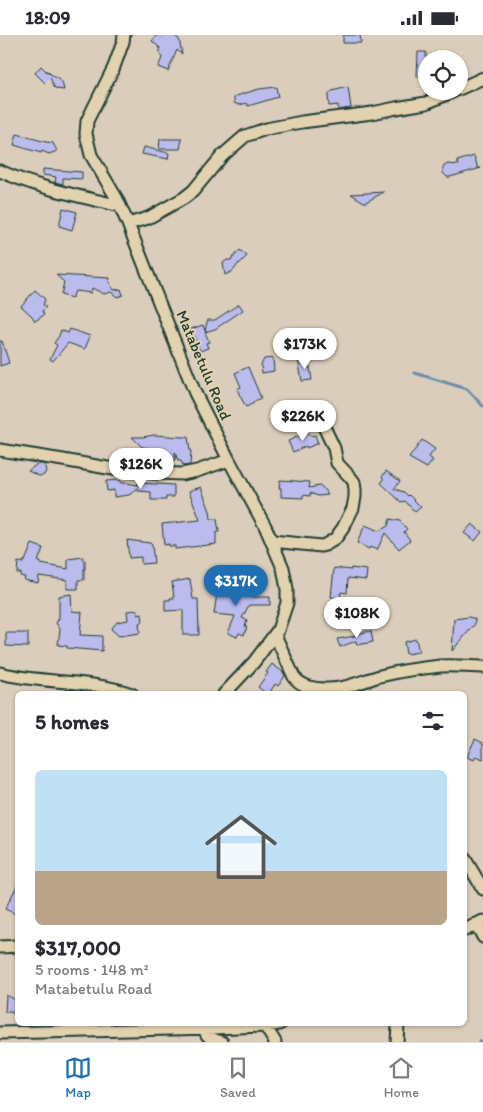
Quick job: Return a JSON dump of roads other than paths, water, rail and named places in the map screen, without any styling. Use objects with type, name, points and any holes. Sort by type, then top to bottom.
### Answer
[{"type":"street","name":"Matabetulu Road","points":[[124,35],[114,67],[87,121],[86,134],[91,155],[128,224],[195,393],[284,567],[288,589],[283,619],[275,635],[254,662],[227,691]]},
{"type":"street","points":[[468,85],[483,78]]},
{"type":"street","points":[[128,224],[148,218],[184,198],[193,191],[222,156],[245,135],[302,122],[372,113],[433,100]]},
{"type":"street","points":[[0,171],[21,180],[60,192],[120,206]]},
{"type":"street","points":[[272,541],[325,545],[335,539],[343,528],[352,508],[355,497],[354,483],[337,463],[334,448],[316,409]]},
{"type":"street","points":[[0,450],[113,469],[155,473],[182,474],[229,460]]},
{"type":"street","points":[[275,635],[294,677],[304,686],[315,689],[344,687],[380,676],[443,666],[483,667]]},
{"type":"street","points":[[0,673],[88,684],[119,691]]},
{"type":"street","points":[[467,862],[483,889]]},
{"type":"street","points":[[467,929],[480,923],[483,937]]},
{"type":"street","points":[[0,946],[15,946]]},
{"type":"street","points":[[206,1026],[209,1038],[222,1042]]},
{"type":"street","points":[[0,1033],[52,1028],[77,1037],[206,1026],[265,1026],[275,1042]]},
{"type":"street","points":[[397,1042],[398,1026]]},
{"type":"waterway","points":[[415,373],[467,389],[483,406]]},
{"type":"waterway","points":[[479,1042],[483,1040]]}]
